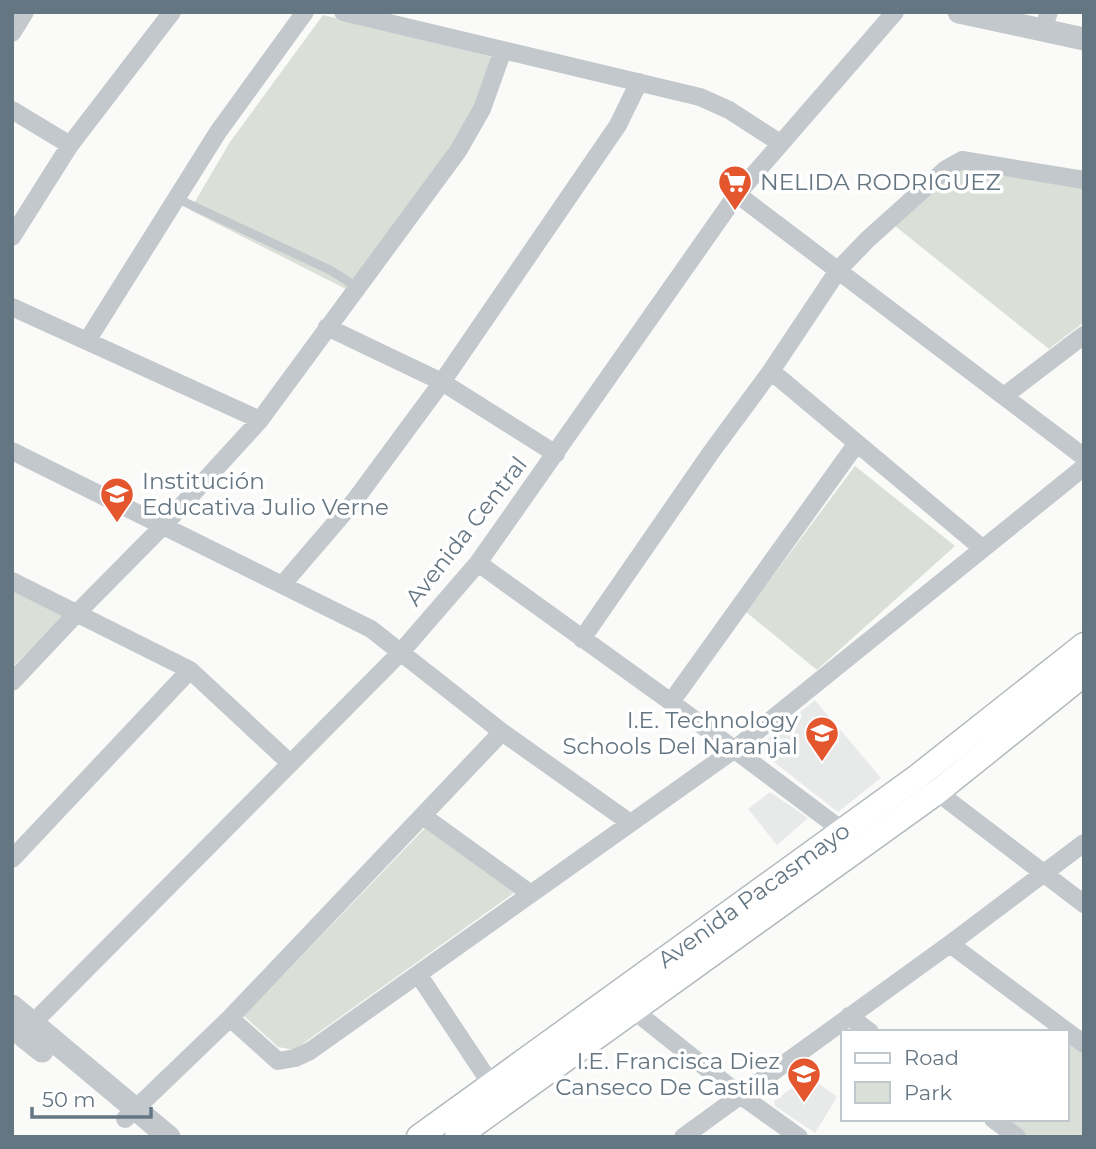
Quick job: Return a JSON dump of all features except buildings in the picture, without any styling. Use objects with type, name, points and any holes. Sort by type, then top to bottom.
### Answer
[{"type":"main road","name":"Avenida Pacasmayo","points":[[457,1137],[843,831],[927,785],[1084,645]]},
{"type":"main road","name":"Avenida Pacasmayo","points":[[419,1137],[491,1084],[624,1003],[1084,674]]},
{"type":"street","points":[[12,33],[25,12]]},
{"type":"street","points":[[12,237],[70,145],[172,12]]},
{"type":"street","points":[[87,341],[218,132],[305,12]]},
{"type":"street","points":[[343,12],[700,97],[729,110],[780,143]]},
{"type":"street","name":"Avenida Central","points":[[22,1028],[401,652],[478,564],[737,194],[895,12]]},
{"type":"street","points":[[959,12],[1046,21],[1084,39]]},
{"type":"street","points":[[12,682],[260,421],[458,151],[482,109],[503,50]]},
{"type":"street","points":[[283,583],[355,500],[442,382],[618,125],[639,82]]},
{"type":"street","points":[[12,110],[70,145]]},
{"type":"street","points":[[582,639],[712,451],[771,371],[839,269],[868,239],[946,169],[962,160],[1084,180]]},
{"type":"street","points":[[737,194],[1084,457]]},
{"type":"street","points":[[12,307],[260,421]]},
{"type":"street","points":[[327,327],[442,382],[556,454]]},
{"type":"street","points":[[1004,396],[1084,335]]},
{"type":"street","points":[[771,371],[982,548]]},
{"type":"street","points":[[671,702],[857,443]]},
{"type":"street","points":[[12,450],[371,629],[502,732],[629,822]]},
{"type":"street","points":[[230,1018],[278,1060],[295,1058],[310,1051],[734,749],[1084,467]]},
{"type":"street","points":[[478,564],[671,702],[843,831]]},
{"type":"street","points":[[12,581],[190,670],[290,763]]},
{"type":"street","points":[[12,859],[190,670]]},
{"type":"street","points":[[131,1114],[230,1018],[502,732]]},
{"type":"street","points":[[927,785],[1084,904]]},
{"type":"street","points":[[423,816],[531,894]]},
{"type":"street","points":[[683,1137],[950,944],[1084,843]]},
{"type":"street","points":[[950,944],[1065,1030]]},
{"type":"street","points":[[418,974],[491,1084]]},
{"type":"street","points":[[624,1003],[740,1095],[799,1137]]},
{"type":"street","points":[[12,1006],[22,1028],[131,1114],[169,1137]]},
{"type":"street","points":[[849,1016],[867,1030]]},
{"type":"street","points":[[1068,1032],[1084,1044]]},
{"type":"street","points":[[131,1114],[148,1137]]},
{"type":"street","points":[[996,1121],[1017,1137]]},
{"type":"lane","points":[[176,198],[330,270],[357,286]]},
{"type":"shaded area","name":"I.E. Technology Schools Del Naranjal","points":[[815,700],[881,778],[838,812],[756,748]]},
{"type":"shaded area","points":[[770,792],[808,818],[777,845],[748,809]]},
{"type":"shaded area","name":"I.E. Francisca Diez Canseco De Castilla","points":[[809,1076],[837,1097],[815,1133],[775,1106],[774,1101]]},
{"type":"green space","points":[[323,15],[492,57],[475,104],[451,148],[346,289],[190,210],[230,142]]},
{"type":"green space","points":[[962,169],[1084,187],[1084,322],[1049,349],[895,226],[949,176]]},
{"type":"green space","points":[[855,466],[955,546],[817,670],[746,612]]},
{"type":"green space","points":[[12,589],[64,614],[12,668]]},
{"type":"green space","points":[[425,828],[514,893],[294,1050],[278,1047],[244,1016]]},
{"type":"green space","points":[[1068,1041],[1084,1053],[1084,1137],[1028,1137],[1006,1121],[1068,1121]]},
{"type":"place","name":"NELIDA RODRIGUEZ","points":[[735,212]]},
{"type":"place","name":"Institución Educativa Julio Verne","points":[[117,524]]},
{"type":"place","name":"I.E. Technology Schools Del Naranjal","points":[[822,763]]},
{"type":"place","name":"I.E. Francisca Diez Canseco De Castilla","points":[[804,1104]]}]
